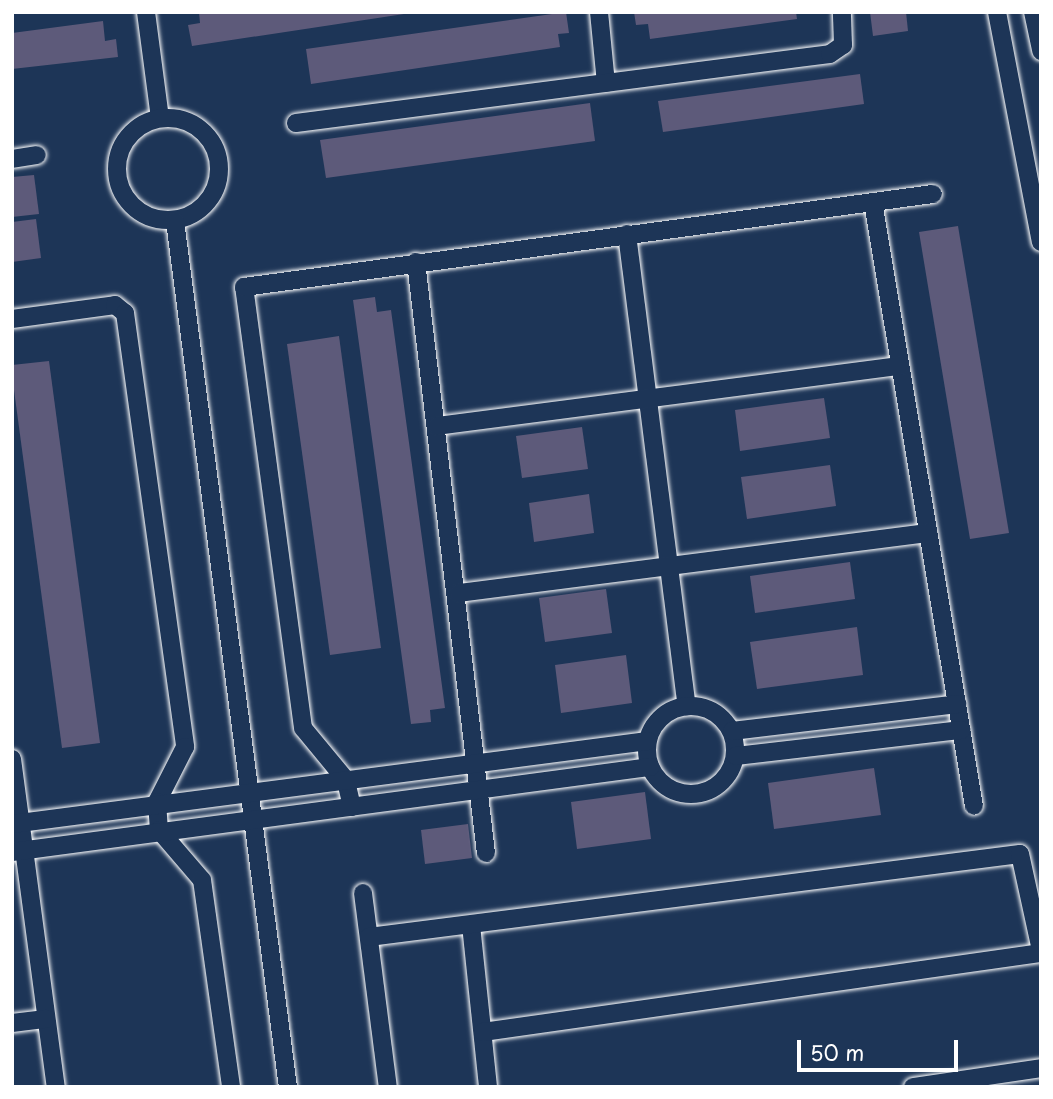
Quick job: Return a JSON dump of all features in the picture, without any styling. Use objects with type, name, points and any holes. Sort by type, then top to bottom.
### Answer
[{"type":"street","points":[[146,12],[160,118]]},
{"type":"street","points":[[599,12],[606,83]]},
{"type":"street","points":[[296,123],[830,54],[843,45],[842,12]]},
{"type":"street","points":[[997,12],[1041,242]]},
{"type":"street","points":[[1033,12],[1041,51]]},
{"type":"street","points":[[160,118],[187,121],[208,137],[219,162],[216,188],[200,210],[175,221],[148,217],[127,202],[116,177],[119,150],[127,139],[135,129],[160,118]]},
{"type":"street","points":[[12,159],[37,155]]},
{"type":"street","points":[[352,807],[346,780],[303,728],[242,294],[251,283],[933,194]]},
{"type":"street","points":[[873,202],[974,806]]},
{"type":"street","points":[[175,221],[288,1087]]},
{"type":"street","points":[[628,234],[687,706]]},
{"type":"street","points":[[416,262],[458,593],[486,853]]},
{"type":"street","points":[[12,319],[115,305],[125,313],[184,747],[157,802],[159,830],[202,880],[231,1087]]},
{"type":"street","points":[[437,426],[900,366]]},
{"type":"street","points":[[458,593],[928,533]]},
{"type":"street","points":[[732,731],[957,704]]},
{"type":"street","points":[[687,706],[705,708],[732,731],[736,756],[727,778],[708,792],[685,794],[664,786],[650,767],[648,741],[655,724],[687,706]]},
{"type":"street","points":[[736,756],[962,730]]},
{"type":"street","points":[[16,823],[157,802],[249,793],[648,741]]},
{"type":"street","points":[[12,759],[18,852],[56,1087]]},
{"type":"street","points":[[18,852],[159,830],[650,767]]},
{"type":"street","points":[[369,937],[1020,854],[1041,952],[483,1032]]},
{"type":"street","points":[[363,892],[388,1087]]},
{"type":"street","points":[[471,925],[488,1087]]},
{"type":"street","points":[[12,1023],[46,1019]]},
{"type":"street","points":[[913,1087],[960,1083],[1041,1068]]},
{"type":"building","points":[[199,12],[404,14],[192,46],[188,25],[200,23]]},
{"type":"building","points":[[566,12],[569,33],[558,34],[560,47],[311,84],[306,49]]},
{"type":"building","points":[[634,12],[796,12],[797,19],[650,39],[648,24],[636,25]]},
{"type":"building","points":[[870,12],[906,12],[908,31],[873,36]]},
{"type":"building","points":[[103,21],[105,41],[116,39],[118,57],[12,69],[12,33]]},
{"type":"building","points":[[860,74],[864,104],[663,132],[658,101]]},
{"type":"building","points":[[590,103],[595,141],[326,178],[320,140]]},
{"type":"building","points":[[34,175],[39,214],[12,217],[12,177]]},
{"type":"building","points":[[36,219],[41,258],[12,262],[12,222]]},
{"type":"building","points":[[958,226],[1009,533],[970,539],[919,232]]},
{"type":"building","points":[[375,297],[377,312],[391,310],[445,708],[430,710],[431,722],[411,724],[353,300]]},
{"type":"building","points":[[339,336],[381,648],[330,655],[287,344]]},
{"type":"building","points":[[49,361],[100,743],[62,748],[12,375],[12,365]]},
{"type":"building","points":[[824,398],[830,438],[740,451],[735,410]]},
{"type":"building","points":[[582,427],[588,469],[522,478],[516,436]]},
{"type":"building","points":[[830,465],[836,506],[747,519],[741,477]]},
{"type":"building","points":[[589,494],[594,533],[534,542],[529,503]]},
{"type":"building","points":[[850,562],[855,599],[755,613],[750,576]]},
{"type":"building","points":[[606,589],[612,633],[545,642],[539,598]]},
{"type":"building","points":[[857,627],[863,675],[757,689],[750,642]]},
{"type":"building","points":[[626,655],[632,703],[561,713],[555,665]]},
{"type":"building","points":[[874,768],[881,815],[774,829],[768,783]]},
{"type":"building","points":[[645,792],[651,839],[577,849],[571,802]]},
{"type":"building","points":[[468,824],[472,858],[425,864],[421,830]]}]
